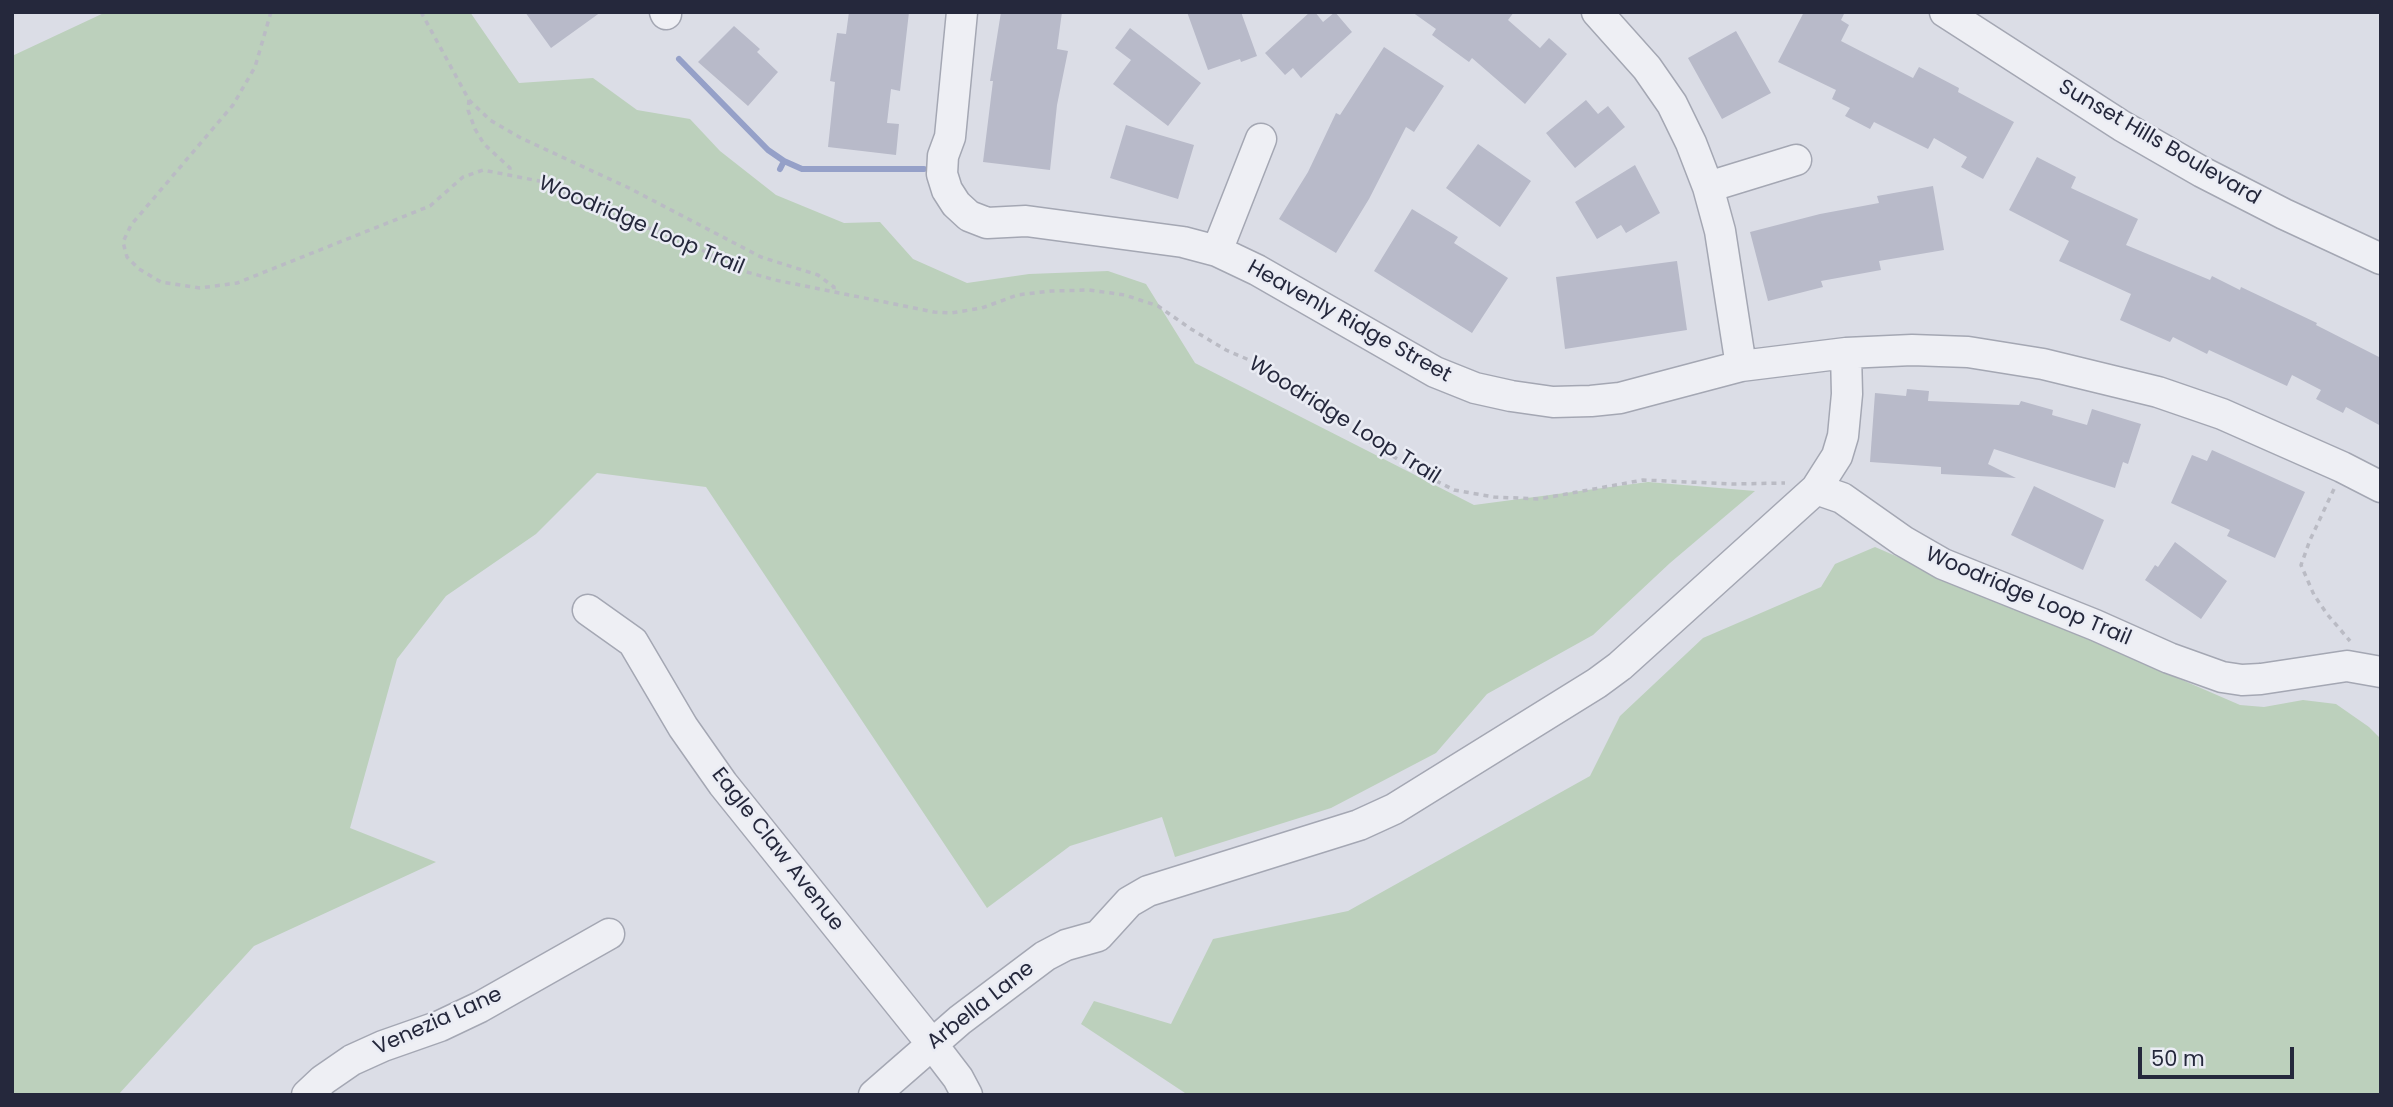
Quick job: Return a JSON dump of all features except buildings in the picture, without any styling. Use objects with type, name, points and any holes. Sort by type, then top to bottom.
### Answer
[{"type":"street","name":"Heavenly Ridge Street","points":[[962,12],[950,137],[943,156],[942,174],[947,190],[956,204],[969,216],[986,223],[1026,221],[1183,242],[1217,251],[1257,270],[1434,372],[1475,388],[1553,401],[1591,401],[1620,397],[1741,366],[1846,353],[1912,350],[1968,352],[2043,364],[2158,391],[2222,414],[2381,487]]},
{"type":"street","points":[[1597,12],[1647,68],[1672,104],[1691,143],[1708,187],[1720,231],[1741,366]]},
{"type":"street","name":"Sunset Hills Boulevard","points":[[1945,12],[2111,119],[2190,166],[2381,259]]},
{"type":"street","points":[[1217,251],[1261,139]]},
{"type":"street","points":[[1708,187],[1797,160]]},
{"type":"street","points":[[1816,489],[1837,456],[1843,436],[1847,394],[1846,353]]},
{"type":"street","name":"Woodridge Loop Trail","points":[[1816,489],[1842,498],[1903,541],[1943,564],[2169,658],[2222,677],[2261,679],[2347,666],[2370,670]]},
{"type":"street","name":"Arbella Lane","points":[[874,1095],[932,1044],[1045,956],[1066,945],[1098,936],[1129,902],[1149,891],[1359,825],[1418,795],[1620,666],[1816,489]]},
{"type":"street","name":"Eagle Claw Avenue","points":[[588,610],[633,642],[683,727],[723,784],[932,1044],[958,1078],[967,1095]]},
{"type":"street","name":"Venezia Lane","points":[[307,1095],[352,1060],[440,1026],[480,1007],[609,934]]},
{"type":"path","name":"Woodridge Loop Trail","points":[[271,12],[255,68],[233,105],[131,225],[123,242],[127,257],[139,269],[160,282],[200,288],[237,283],[430,206],[463,177],[483,170],[544,182],[591,208],[683,240],[740,270],[775,280],[934,312],[951,313],[982,308],[1017,295],[1051,291],[1089,290],[1136,298],[1158,306],[1226,350],[1264,366],[1364,438],[1415,470],[1454,489],[1494,497],[1539,499],[1643,480],[1734,484],[1789,483],[1816,489]]},
{"type":"path","points":[[421,12],[469,100],[490,120],[761,257],[818,275],[834,287],[834,292]]},
{"type":"path","points":[[469,100],[468,110],[475,129],[484,144],[510,168],[510,174]]},
{"type":"path","points":[[2324,508],[2301,565],[2306,580],[2327,614],[2345,633],[2370,670]]},
{"type":"green space","points":[[106,12],[470,12],[519,83],[593,78],[637,110],[690,119],[720,151],[776,195],[844,223],[880,222],[913,259],[967,283],[1029,274],[1108,271],[1146,284],[1195,363],[1474,505],[1648,482],[1755,491],[1670,563],[1593,635],[1487,694],[1436,753],[1331,808],[1175,857],[1162,817],[1070,846],[987,908],[706,487],[597,473],[536,534],[446,596],[397,659],[350,828],[436,862],[254,946],[118,1095],[12,1095],[12,56]]},
{"type":"green space","points":[[1875,547],[2240,705],[2264,707],[2303,700],[2336,704],[2369,727],[2381,739],[2381,1095],[1188,1095],[1081,1024],[1094,1001],[1171,1024],[1213,939],[1348,911],[1590,776],[1620,716],[1703,638],[1821,587],[1835,564]]},
{"type":"waterway","points":[[679,59],[768,150],[784,161]]},
{"type":"waterway","points":[[780,169],[784,161],[802,169],[924,169]]}]
